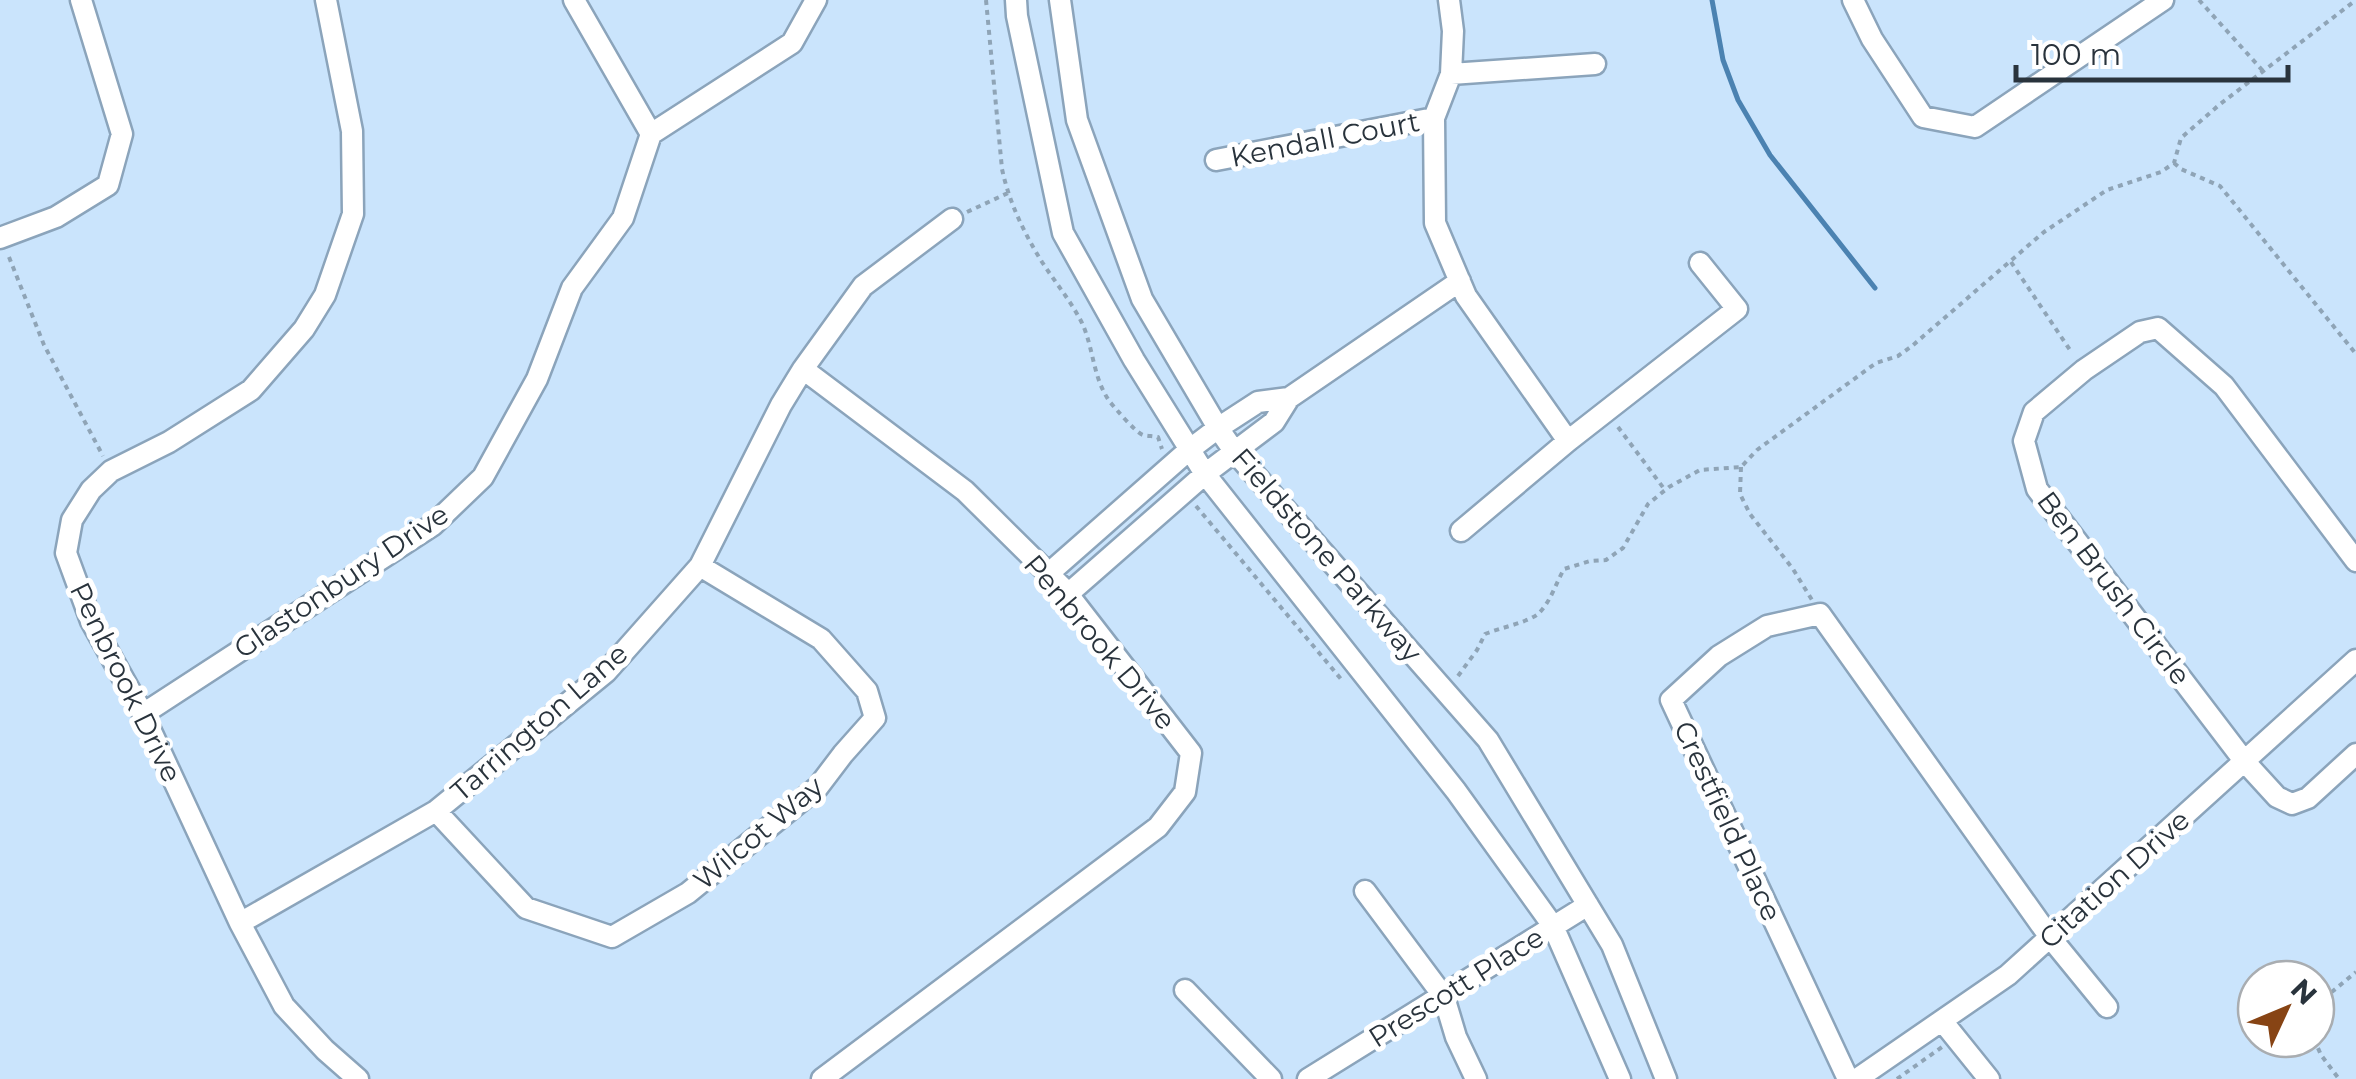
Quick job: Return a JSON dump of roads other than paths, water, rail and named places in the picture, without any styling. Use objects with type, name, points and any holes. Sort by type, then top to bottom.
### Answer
[{"type":"street","points":[[1,238],[56,217],[108,185],[122,134],[80,0]]},
{"type":"street","name":"Penbrook Drive","points":[[326,0],[352,131],[353,214],[325,295],[304,329],[251,390],[169,442],[111,471],[91,490],[72,520],[66,554],[91,621],[143,714],[240,923],[284,1006],[358,1079]]},
{"type":"street","points":[[574,0],[651,134],[792,43],[816,0]]},
{"type":"street","name":"Fieldstone Parkway","points":[[1016,0],[1063,233],[1134,360],[1205,474],[1456,791],[1552,926],[1620,1079]]},
{"type":"street","name":"Fieldstone Parkway","points":[[1060,0],[1076,120],[1142,299],[1234,451],[1488,740],[1612,945],[1666,1079]]},
{"type":"street","points":[[1449,0],[1453,31],[1451,74],[1434,118],[1435,223],[1466,296],[1568,441]]},
{"type":"street","points":[[1854,0],[1872,39],[1923,117],[1976,127],[2163,0]]},
{"type":"street","points":[[1451,74],[1595,64]]},
{"type":"street","name":"Kendall Court","points":[[1216,160],[1434,118]]},
{"type":"street","name":"Glastonbury Drive","points":[[143,714],[433,525],[483,477],[536,379],[572,288],[623,218],[651,134]]},
{"type":"street","name":"Tarrington Lane","points":[[240,923],[436,811],[606,672],[700,566],[803,368],[863,286],[952,220]]},
{"type":"street","points":[[1462,530],[1737,308],[1700,263]]},
{"type":"street","points":[[1068,594],[1205,474],[1274,422],[1289,398],[1460,282]]},
{"type":"street","name":"Ben Brush Circle","points":[[2356,561],[2224,386],[2158,328],[2140,332],[2084,370],[2034,412],[2024,441],[2037,489],[2245,762],[2278,797],[2292,804],[2308,798],[2356,754]]},
{"type":"street","name":"Penbrook Drive","points":[[803,368],[965,492],[1048,574],[1068,594],[1191,753],[1185,792],[1158,827],[822,1079]]},
{"type":"street","points":[[1048,574],[1218,428],[1258,402],[1289,398]]},
{"type":"street","name":"Wilcot Way","points":[[436,811],[526,908],[612,937],[688,893],[818,788],[876,718],[867,690],[820,640],[700,566]]},
{"type":"street","name":"Crestfield Place","points":[[1848,1079],[1672,700],[1719,656],[1767,626],[1820,614],[2049,936]]},
{"type":"street","name":"Citation Drive","points":[[1858,1079],[1949,1029],[2356,660]]},
{"type":"street","points":[[1365,891],[1444,996],[1456,1037],[1476,1079]]},
{"type":"street","name":"Prescott Place","points":[[1308,1079],[1588,906]]},
{"type":"street","points":[[2049,936],[2107,1007]]},
{"type":"street","points":[[1185,990],[1271,1079]]},
{"type":"street","points":[[1949,1029],[1989,1079]]},
{"type":"waterway","points":[[1712,0],[1723,60],[1738,100],[1770,155],[1875,288]]}]
